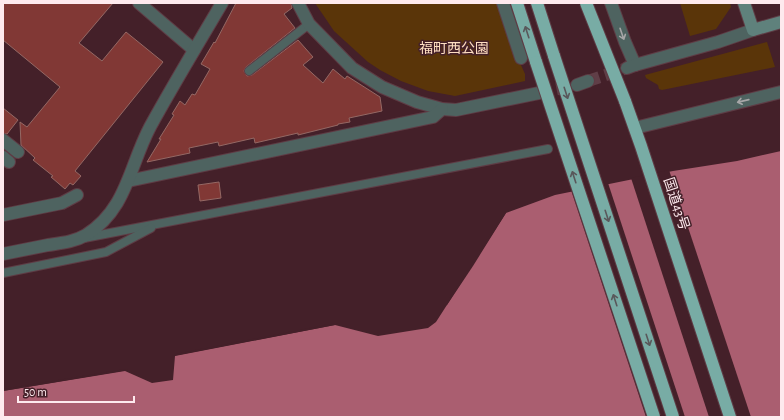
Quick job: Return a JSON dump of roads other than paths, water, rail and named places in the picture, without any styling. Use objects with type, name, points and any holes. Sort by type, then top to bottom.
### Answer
[{"type":"highway","points":[[517,3],[654,417]]},
{"type":"highway","points":[[537,3],[674,417]]},
{"type":"highway","name":"国道43号","points":[[586,3],[635,128],[730,417]]},
{"type":"street","points":[[139,3],[194,50]]},
{"type":"street","points":[[3,254],[76,240],[93,230],[108,216],[120,200],[144,139],[222,3]]},
{"type":"street","points":[[298,3],[309,24],[352,68],[382,87],[417,102],[442,109],[456,110],[539,93]]},
{"type":"street","points":[[503,3],[521,58]]},
{"type":"street","points":[[611,3],[625,42],[631,66],[718,42],[781,22]]},
{"type":"street","points":[[744,3],[753,30]]},
{"type":"street","points":[[635,128],[781,92]]},
{"type":"street","points":[[128,181],[432,117],[442,109]]},
{"type":"street","points":[[3,140],[18,152]]},
{"type":"street","points":[[3,215],[62,203],[77,195]]},
{"type":"lane","points":[[250,71],[309,24]]},
{"type":"lane","points":[[76,240],[548,149]]},
{"type":"lane","points":[[3,273],[106,252],[157,225]]},
{"type":"tunnel","points":[[588,81],[627,68]]},
{"type":"tunnel","points":[[539,93],[577,85]]},
{"type":"park label","name":"福町西公園","points":[[454,49]]}]
